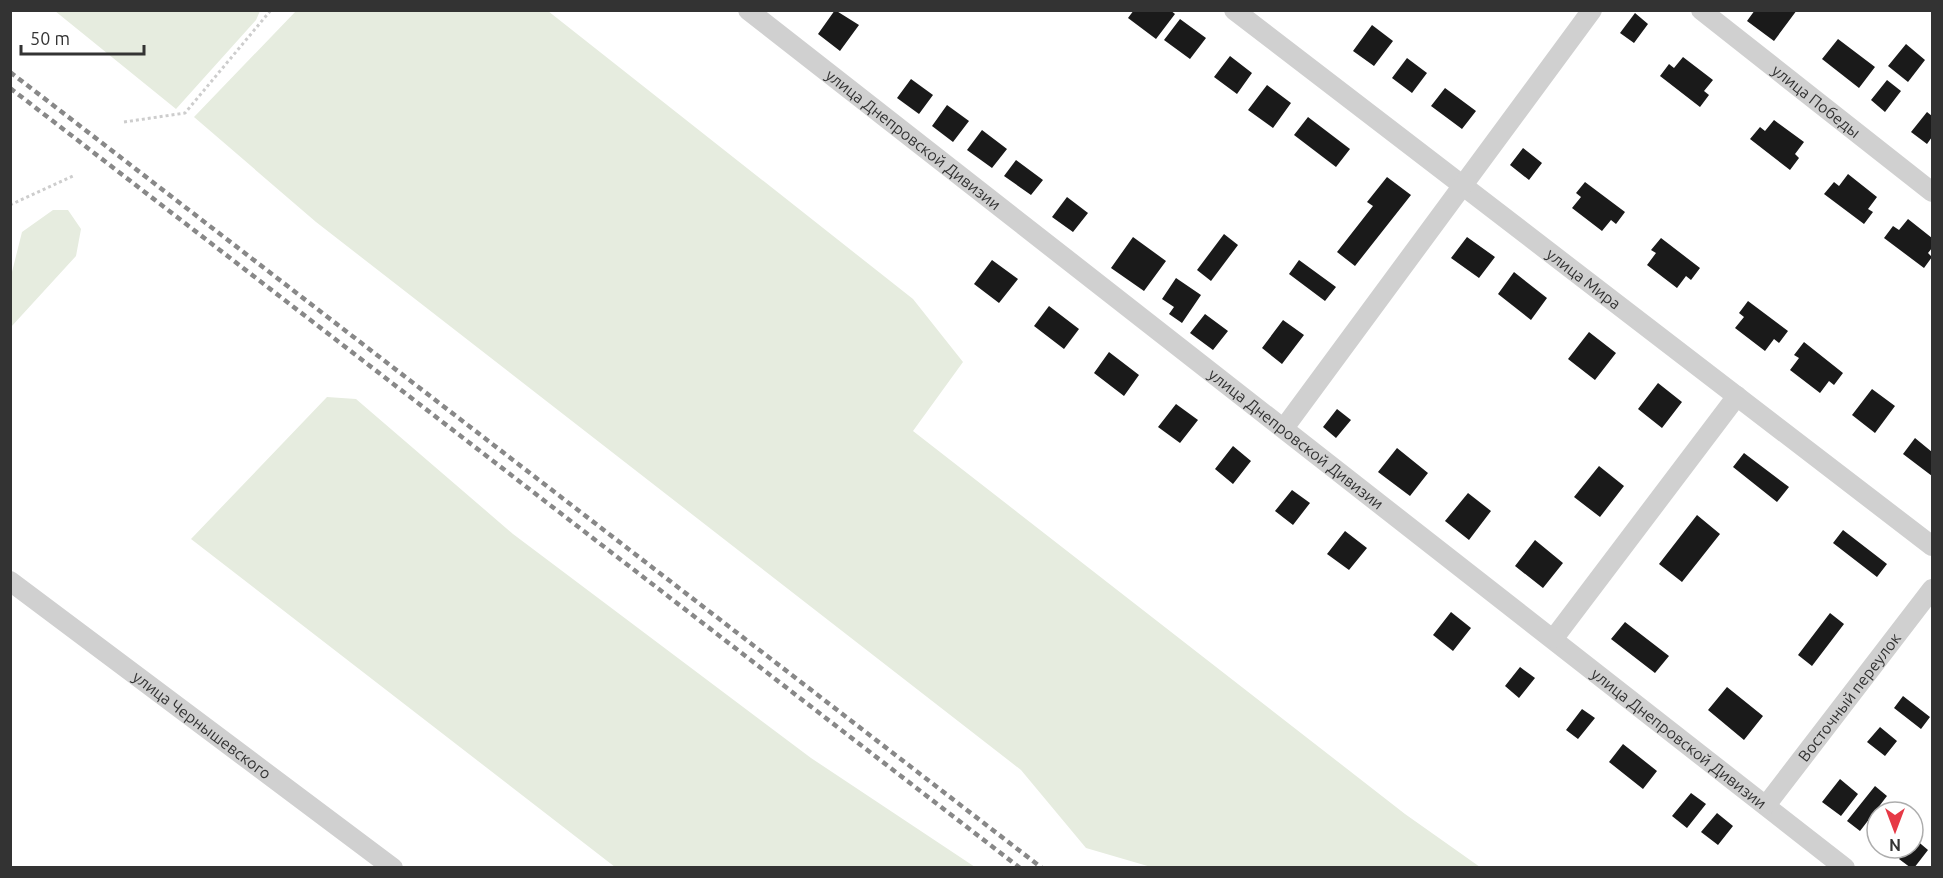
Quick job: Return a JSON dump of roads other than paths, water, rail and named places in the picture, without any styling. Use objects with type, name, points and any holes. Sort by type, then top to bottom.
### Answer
[{"type":"street","name":"улица Днепровской Дивизии","points":[[748,10],[1845,867]]},
{"type":"street","name":"улица Мира","points":[[1234,10],[1932,546]]},
{"type":"street","points":[[1284,428],[1592,10]]},
{"type":"street","name":"улица Победы","points":[[1701,10],[1932,192]]},
{"type":"street","points":[[1554,638],[1737,396]]},
{"type":"street","name":"улица Чернышевского","points":[[10,581],[393,867]]},
{"type":"street","name":"Восточный переулок","points":[[1767,804],[1932,589]]},
{"type":"railway","points":[[10,72],[1042,868]]},
{"type":"railway","points":[[10,88],[1020,868]]}]
